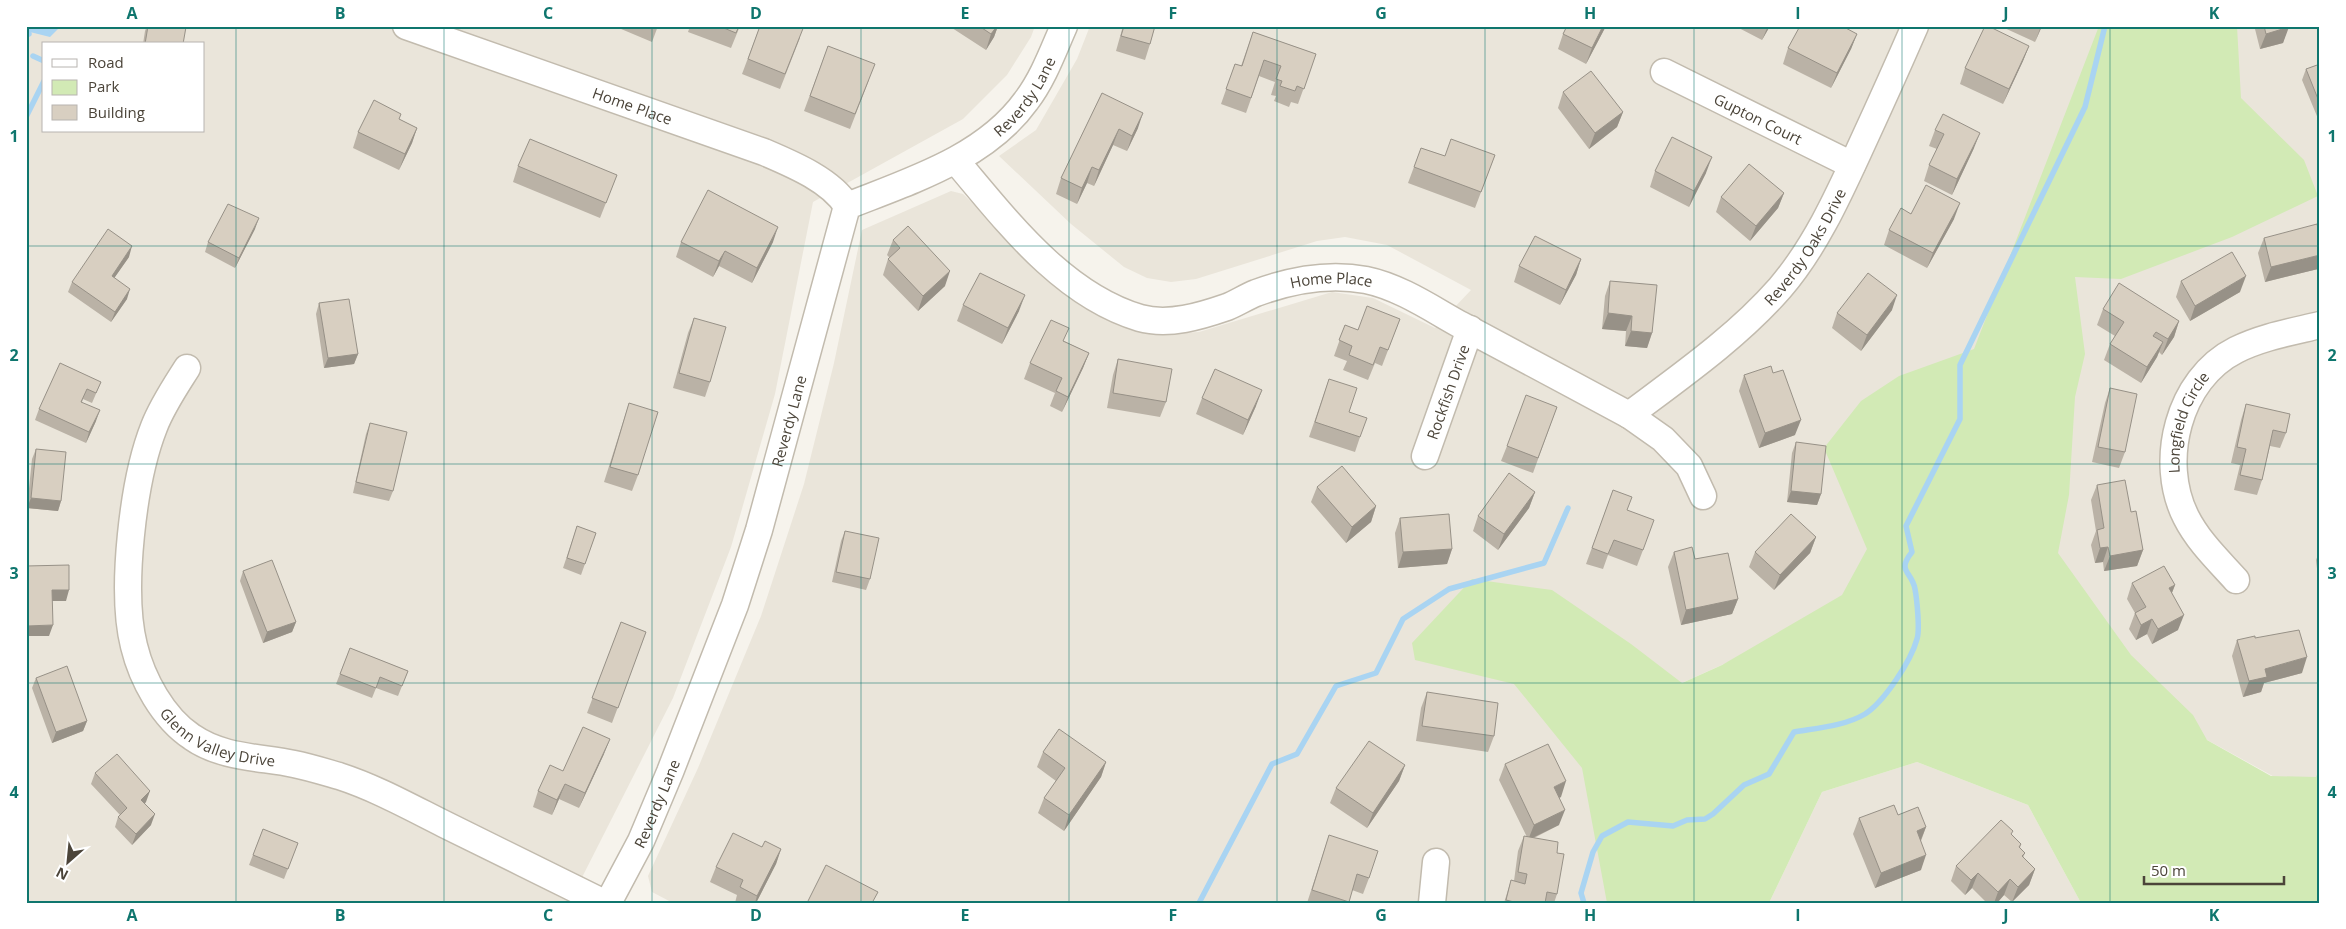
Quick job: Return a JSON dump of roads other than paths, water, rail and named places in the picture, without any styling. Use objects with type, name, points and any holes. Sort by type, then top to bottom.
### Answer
[{"type":"street","name":"Home Place","points":[[406,26],[764,152],[814,176],[844,200],[847,206]]},
{"type":"street","name":"Reverdy Lane","points":[[606,903],[641,840],[670,772],[735,605],[759,530],[847,206],[943,168],[956,161],[1002,128],[1026,101],[1047,66],[1064,26]]},
{"type":"street","name":"Reverdy Oaks Drive","points":[[1629,415],[1691,368],[1763,306],[1805,255],[1852,165],[1915,26]]},
{"type":"street","name":"Gupton Court","points":[[1664,72],[1852,165]]},
{"type":"street","name":"Home Place","points":[[956,161],[1022,238],[1059,271],[1094,297],[1140,318],[1178,320],[1222,309],[1281,284],[1340,277],[1367,281],[1383,286],[1470,329],[1629,415],[1663,439],[1689,466],[1703,496]]},
{"type":"street","name":"Longfield Circle","points":[[2236,580],[2195,534],[2180,503],[2174,477],[2178,422],[2186,404],[2207,372],[2234,351],[2252,342],[2320,325]]},
{"type":"street","name":"Rockfish Drive","points":[[1425,456],[1470,329]]},
{"type":"street","name":"Glenn Valley Drive","points":[[186,368],[162,408],[153,429],[136,500],[130,552],[128,600],[134,646],[156,698],[166,712],[180,727],[206,746],[229,754],[295,764],[340,776],[383,794],[606,903]]},
{"type":"street","points":[[1432,903],[1436,862]]},
{"type":"water","points":[[26,26],[61,26],[50,37],[26,31]]},
{"type":"waterway","points":[[27,26],[29,34]]},
{"type":"waterway","points":[[1584,903],[1581,893],[1593,852],[1602,836],[1628,822],[1673,826],[1687,820],[1705,819],[1744,785],[1769,774],[1794,732],[1840,724],[1865,714],[1888,691],[1903,669],[1914,648],[1918,629],[1915,589],[1905,568],[1907,559],[1912,552],[1906,526],[1960,419],[1960,365],[2085,107],[2105,26]]},
{"type":"waterway","points":[[33,56],[42,60]]},
{"type":"waterway","points":[[26,117],[42,85]]},
{"type":"waterway","points":[[1199,903],[1272,764],[1297,754],[1336,686],[1376,673],[1403,619],[1449,589],[1544,563],[1568,508]]}]
